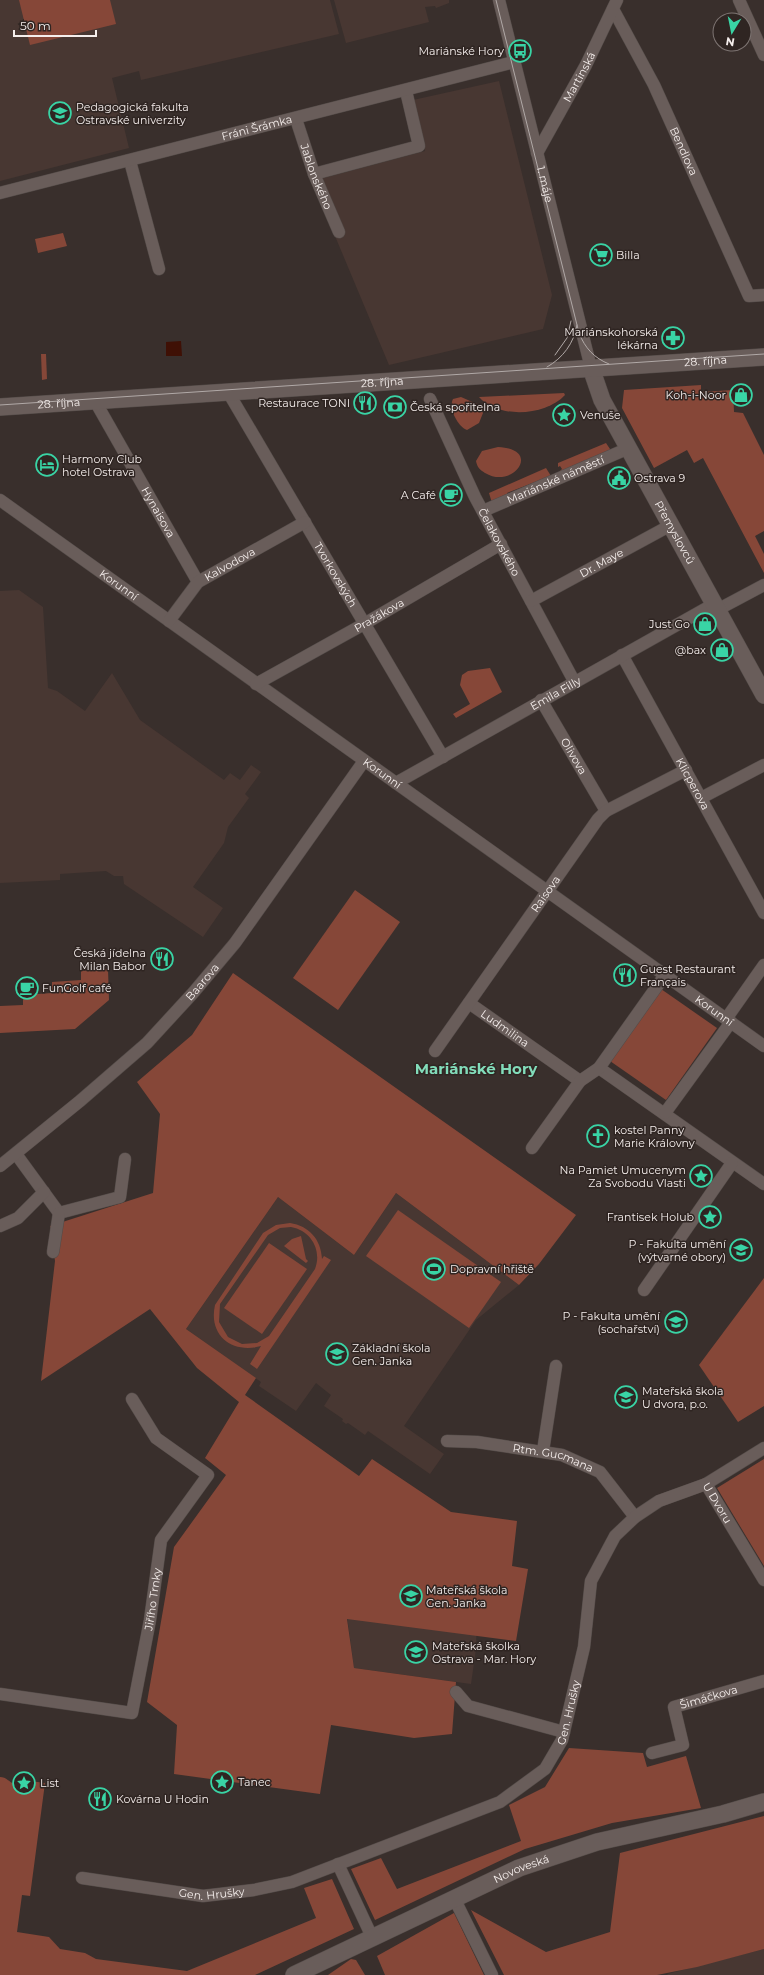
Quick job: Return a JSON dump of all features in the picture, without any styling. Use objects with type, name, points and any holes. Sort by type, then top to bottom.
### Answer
[{"type":"street","name":"1. máje","points":[[499,0],[591,368]]},
{"type":"street","points":[[739,0],[764,55]]},
{"type":"street","name":"Martinská","points":[[537,153],[586,65],[615,4]]},
{"type":"street","name":"Bendlova","points":[[615,4],[654,84],[749,296],[764,295]]},
{"type":"street","name":"Fráni Šrámka","points":[[0,193],[406,91],[514,62]]},
{"type":"street","points":[[314,174],[419,146],[406,91]]},
{"type":"street","name":"Jablonského","points":[[296,119],[314,174],[339,232]]},
{"type":"street","points":[[130,161],[160,269]]},
{"type":"street","name":"28. října","points":[[0,407],[764,357]]},
{"type":"street","name":"Přemyslovců","points":[[591,368],[602,400],[764,694]]},
{"type":"street","name":"Tvorkovských","points":[[228,392],[443,757]]},
{"type":"street","name":"Čelakovského","points":[[430,399],[483,511],[574,681]]},
{"type":"street","name":"Hynaisova","points":[[95,401],[198,582]]},
{"type":"street","name":"Mariánské náměstí","points":[[483,511],[629,448]]},
{"type":"street","name":"Korunní","points":[[0,500],[764,1046]]},
{"type":"street","name":"Kalvodova","points":[[169,622],[198,582],[305,522]]},
{"type":"street","name":"Dr. Maye","points":[[531,601],[671,525]]},
{"type":"street","name":"Pražákova","points":[[256,684],[364,624],[501,544]]},
{"type":"street","name":"Emila Filly","points":[[396,783],[622,654],[764,585]]},
{"type":"street","name":"Klicperova","points":[[622,654],[764,913]]},
{"type":"street","name":"Olivova","points":[[541,700],[606,811]]},
{"type":"street","name":"Baarova","points":[[0,1166],[80,1101],[147,1043],[193,993],[235,943],[364,761]]},
{"type":"street","points":[[701,798],[764,765]]},
{"type":"street","name":"Raisova","points":[[434,1052],[598,819],[606,811],[686,770]]},
{"type":"street","points":[[665,1113],[729,1021],[764,966]]},
{"type":"street","points":[[532,1148],[580,1081],[599,1068],[665,975]]},
{"type":"street","name":"Ludmilina","points":[[469,1003],[580,1081]]},
{"type":"street","points":[[599,1068],[665,1113],[732,1163],[764,1184]]},
{"type":"street","points":[[16,1154],[59,1213],[53,1252]]},
{"type":"street","points":[[59,1213],[120,1197],[125,1159]]},
{"type":"street","points":[[644,1290],[732,1163]]},
{"type":"street","points":[[0,1226],[18,1218],[44,1192]]},
{"type":"street","points":[[543,1451],[556,1366]]},
{"type":"street","name":"Jiřího Trnky","points":[[0,1694],[132,1713],[150,1620],[161,1540],[208,1475],[156,1438],[132,1399]]},
{"type":"street","name":"Rtm. Gucmana","points":[[447,1441],[477,1442],[562,1455],[600,1472],[635,1517]]},
{"type":"street","name":"U Dvoru","points":[[764,1448],[706,1484],[764,1580]]},
{"type":"street","name":"Gen. Hrušky","points":[[82,1878],[203,1896],[254,1890],[292,1882],[500,1802],[545,1769],[555,1754],[564,1732],[584,1647],[591,1581],[615,1536],[635,1517],[659,1501],[706,1484]]},
{"type":"street","name":"Šimáčkova","points":[[652,1753],[683,1745],[674,1707],[764,1681]]},
{"type":"street","points":[[456,1692],[468,1706],[564,1732]]},
{"type":"street","name":"Novoveská","points":[[294,1975],[519,1868],[598,1842],[723,1814],[764,1802]]},
{"type":"street","points":[[338,1864],[372,1937]]},
{"type":"street","points":[[454,1898],[492,1975]]},
{"type":"shaded area","name":"Pedagogická fakulta Ostravské univerzity","points":[[0,0],[330,0],[339,34],[141,80],[139,71],[112,78],[129,148],[0,181]]},
{"type":"shaded area","points":[[19,0],[110,0],[116,24],[30,45]]},
{"type":"shaded area","points":[[334,0],[449,0],[449,3],[436,8],[435,6],[425,7],[429,22],[346,43]]},
{"type":"shaded area","points":[[499,81],[552,295],[543,329],[389,365],[312,181],[425,151],[413,100]]},
{"type":"shaded area","points":[[63,233],[67,246],[38,253],[35,239]]},
{"type":"shaded area","points":[[181,341],[182,356],[166,356],[166,342]]},
{"type":"shaded area","points":[[41,354],[46,354],[47,379],[42,380]]},
{"type":"shaded area","points":[[701,385],[701,392],[733,390],[734,412],[743,413],[764,455],[764,531],[755,536],[764,554],[764,573],[703,458],[694,463],[687,450],[654,468],[622,408],[624,390]]},
{"type":"shaded area","points":[[564,393],[565,395],[557,402],[546,407],[534,411],[522,412],[510,412],[498,409],[487,404],[479,397]]},
{"type":"shaded area","points":[[461,397],[477,404],[483,413],[479,423],[467,430],[457,421],[452,407],[453,399]]},
{"type":"shaded area","points":[[606,443],[612,452],[561,472],[560,471],[562,469],[560,466],[558,467],[558,463]]},
{"type":"shaded area","points":[[498,447],[512,449],[519,454],[521,461],[519,467],[513,473],[495,477],[482,471],[476,461],[482,451]]},
{"type":"shaded area","points":[[546,468],[551,476],[507,493],[507,497],[492,503],[489,493]]},
{"type":"shaded area","points":[[19,590],[43,607],[48,688],[57,691],[85,711],[112,673],[140,720],[224,780],[230,773],[240,780],[251,765],[261,772],[245,794],[249,798],[228,827],[224,843],[193,887],[223,908],[203,937],[124,884],[123,876],[114,876],[106,871],[60,874],[60,880],[0,883],[0,591]]},
{"type":"shaded area","points":[[490,668],[502,692],[456,718],[453,714],[470,704],[460,685],[462,675],[468,671]]},
{"type":"shaded area","points":[[355,890],[400,922],[338,1010],[293,978]]},
{"type":"shaded area","points":[[108,969],[109,1000],[75,1029],[0,1033],[0,1006],[23,1005],[23,995],[52,993],[52,982],[81,980],[81,971]]},
{"type":"shaded area","points":[[233,973],[576,1215],[539,1264],[519,1285],[396,1193],[354,1255],[278,1197],[186,1329],[256,1378],[245,1395],[359,1476],[372,1459],[451,1512],[517,1521],[512,1566],[528,1569],[516,1641],[347,1619],[354,1668],[456,1682],[452,1734],[414,1738],[331,1725],[320,1794],[174,1774],[177,1725],[147,1702],[174,1547],[226,1475],[205,1458],[239,1402],[197,1368],[150,1309],[41,1381],[55,1261],[50,1226],[153,1193],[160,1114],[137,1082],[192,1035]]},
{"type":"shaded area","points":[[661,989],[717,1028],[666,1100],[610,1061]]},
{"type":"shaded area","name":"Základní škola Gen. Janka","points":[[396,1193],[519,1285],[476,1320],[404,1426],[444,1454],[430,1474],[368,1431],[365,1435],[348,1423],[346,1424],[342,1421],[343,1419],[324,1406],[331,1395],[316,1383],[296,1411],[259,1386],[261,1382],[186,1329],[278,1197],[354,1255]]},
{"type":"shaded area","name":"Dopravní hřiště","points":[[398,1210],[501,1282],[469,1328],[366,1256]]},
{"type":"shaded area","points":[[290,1223],[308,1230],[319,1245],[322,1259],[324,1256],[331,1260],[257,1369],[250,1364],[261,1346],[251,1348],[241,1347],[232,1345],[225,1340],[219,1334],[215,1326],[215,1305],[263,1233],[276,1225]],"holes":[[[291,1227],[298,1229],[310,1237],[314,1243],[317,1255],[315,1269],[269,1336],[257,1343],[242,1344],[228,1337],[219,1322],[220,1304],[268,1235],[280,1228]]]},
{"type":"shaded area","points":[[301,1236],[306,1259],[308,1261],[306,1263],[284,1246],[292,1239]]},
{"type":"shaded area","points":[[269,1243],[307,1269],[262,1334],[224,1308]]},
{"type":"shaded area","points":[[764,1278],[764,1406],[738,1422],[699,1365]]},
{"type":"shaded area","points":[[764,1459],[764,1566],[717,1488]]},
{"type":"shaded area","name":"Mateřská škola Gen. Janka","points":[[340,1564],[478,1573],[476,1649],[471,1684],[354,1668]]},
{"type":"shaded area","points":[[569,1748],[643,1753],[647,1767],[686,1756],[701,1808],[612,1823],[525,1849],[375,1920],[351,1869],[381,1858],[397,1889],[521,1841],[509,1805],[545,1787]]},
{"type":"shaded area","points":[[0,1777],[5,1778],[18,1786],[23,1780],[45,1783],[30,1896],[22,1895],[17,1932],[49,1937],[60,1949],[85,1953],[96,1959],[187,1971],[316,1918],[304,1888],[332,1879],[354,1929],[255,1975],[0,1975]]},
{"type":"shaded area","points":[[764,1816],[764,1949],[697,1967],[657,1975],[504,1975],[471,1910],[546,1952],[610,1932],[620,1853]]},
{"type":"shaded area","points":[[454,1913],[484,1975],[385,1975],[377,1956]]},
{"type":"shaded area","points":[[764,1949],[764,1975],[667,1974]]},
{"type":"shaded area","points":[[351,1959],[356,1960],[365,1975],[328,1975]]},
{"type":"tram line","points":[[496,0],[579,333],[584,343],[594,356],[609,364]]},
{"type":"tram line","points":[[555,355],[567,338],[571,321]]},
{"type":"tram line","points":[[547,367],[563,355],[576,332],[577,325]]},
{"type":"tram line","points":[[0,405],[764,354]]},
{"type":"place","name":"Mariánské Hory","points":[[520,51]]},
{"type":"place","name":"Pedagogická fakulta Ostravské univerzity","points":[[60,113]]},
{"type":"place","name":"Billa","points":[[601,255]]},
{"type":"place","name":"Mariánskohorská lékárna","points":[[673,338]]},
{"type":"place","name":"Koh-i-Noor","points":[[741,395]]},
{"type":"place","name":"Restaurace TONI","points":[[365,403]]},
{"type":"place","name":"Česká spořitelna","points":[[395,407]]},
{"type":"place","name":"Venuše","points":[[564,415]]},
{"type":"place","name":"Harmony Club hotel Ostrava","points":[[47,465]]},
{"type":"place","name":"Ostrava 9","points":[[619,478]]},
{"type":"place","name":"A Café","points":[[451,495]]},
{"type":"place","name":"Just Go","points":[[705,624]]},
{"type":"place","name":"@bax","points":[[722,650]]},
{"type":"place","name":"Česká jídelna Milan Babor","points":[[162,959]]},
{"type":"place","name":"Guest Restaurant Français","points":[[625,975]]},
{"type":"place","name":"FunGolf café","points":[[27,988]]},
{"type":"place","name":"kostel Panny Marie Královny","points":[[598,1136]]},
{"type":"place","name":"Na Pamiet Umucenym Za Svobodu Vlasti","points":[[701,1176]]},
{"type":"place","name":"Frantisek Holub","points":[[710,1217]]},
{"type":"place","name":"P - Fakulta umění (výtvarné obory)","points":[[741,1250]]},
{"type":"place","name":"Dopravní hřiště","points":[[434,1269]]},
{"type":"place","name":"P - Fakulta umění (sochařství)","points":[[676,1322]]},
{"type":"place","name":"Základní škola Gen. Janka","points":[[337,1354]]},
{"type":"place","name":"Mateřská škola U dvora, p.o.","points":[[626,1397]]},
{"type":"place","name":"Mateřská škola Gen. Janka","points":[[411,1596]]},
{"type":"place","name":"Mateřská školka Ostrava - Mar. Hory","points":[[416,1652]]},
{"type":"place","name":"Tanec","points":[[222,1782]]},
{"type":"place","name":"List","points":[[24,1783]]},
{"type":"place","name":"Kovárna U Hodin","points":[[100,1799]]},
{"type":"district","name":"Mariánské Hory","points":[[476,1068]]}]
